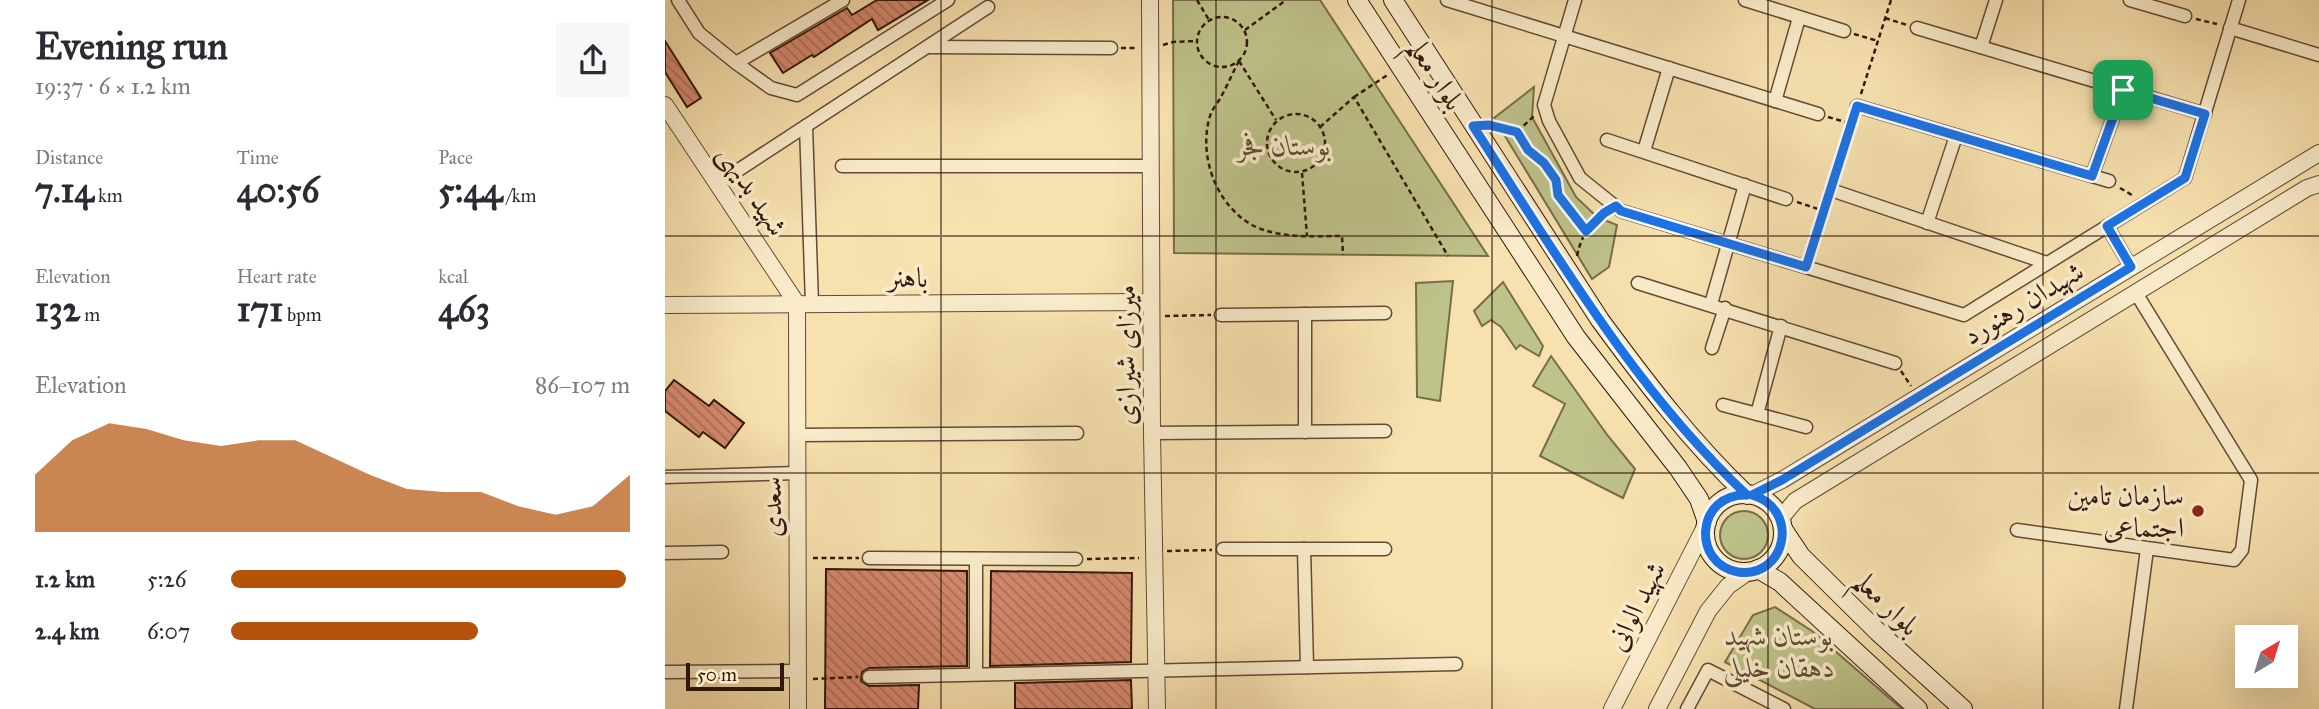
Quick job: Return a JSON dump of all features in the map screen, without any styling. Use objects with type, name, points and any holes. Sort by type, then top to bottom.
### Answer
[{"type":"main road","name":"بلوار معلم","points":[[1357,0],[1576,337],[1699,499],[1706,525]]},
{"type":"main road","name":"بلوار معلم","points":[[1392,0],[1614,340],[1701,449],[1749,495]]},
{"type":"main road","points":[[1749,495],[1768,503],[1781,524],[1783,539],[1775,558],[1753,571],[1729,569],[1713,556],[1708,547],[1706,525],[1713,509],[1720,502],[1729,497],[1749,495]]},
{"type":"main road","name":"بلوار معلم","points":[[1781,524],[1801,556],[1878,632],[1963,709]]},
{"type":"main road","name":"بلوار معلم","points":[[1753,571],[1780,582],[1918,709]]},
{"type":"street","points":[[678,0],[699,33],[736,63],[771,88],[797,94],[948,0]]},
{"type":"street","points":[[736,63],[843,0]]},
{"type":"street","name":"میرزای شیرازی","points":[[1150,0],[1152,433],[1157,709]]},
{"type":"street","points":[[1447,0],[1818,114]]},
{"type":"street","points":[[1490,13],[1495,0]]},
{"type":"street","points":[[1574,0],[1544,105],[1549,121],[1580,178],[1621,211],[1964,315],[2185,178],[2239,0]]},
{"type":"street","points":[[1745,0],[1844,31]]},
{"type":"street","points":[[1982,47],[1996,0]]},
{"type":"street","points":[[2130,0],[2148,3],[2185,16]]},
{"type":"street","points":[[717,184],[988,7]]},
{"type":"street","points":[[1775,101],[1799,18]]},
{"type":"street","points":[[1917,28],[2205,114]]},
{"type":"street","points":[[2230,28],[2319,55]]},
{"type":"street","points":[[927,47],[1111,48]]},
{"type":"street","points":[[1644,151],[1669,68]]},
{"type":"street","points":[[2092,176],[2123,90]]},
{"type":"street","name":"شهید بدیهی","points":[[665,105],[717,184],[804,304]]},
{"type":"street","points":[[1857,106],[2109,181]]},
{"type":"street","points":[[804,304],[806,126]]},
{"type":"street","points":[[1927,223],[1956,136]]},
{"type":"street","points":[[1607,140],[1786,199]]},
{"type":"street","name":"شهیدان رهنورد","points":[[1749,495],[1782,480],[2319,153]]},
{"type":"street","points":[[842,166],[1150,166]]},
{"type":"street","name":"شهیدان رهنورد","points":[[1781,524],[1795,501],[2307,188],[2319,184]]},
{"type":"street","points":[[1711,304],[1745,185]]},
{"type":"street","points":[[1831,190],[2047,263]]},
{"type":"street","points":[[2107,226],[2131,267]]},
{"type":"street","points":[[1638,283],[1895,363]]},
{"type":"street","points":[[2017,530],[2234,561],[2242,550],[2251,480],[2136,293]]},
{"type":"street","name":"باهنر","points":[[665,305],[804,304],[1151,309]]},
{"type":"street","name":"سعدی","points":[[798,709],[797,435],[804,304]]},
{"type":"street","points":[[1712,348],[1725,308]]},
{"type":"street","points":[[1221,314],[1385,313]]},
{"type":"street","points":[[1305,314],[1305,432]]},
{"type":"street","points":[[1757,414],[1780,326]]},
{"type":"street","points":[[1723,405],[1806,427]]},
{"type":"street","points":[[1152,433],[1385,431]]},
{"type":"street","points":[[797,435],[1077,433]]},
{"type":"street","points":[[665,477],[797,473]]},
{"type":"street","name":"شهید الوانی","points":[[1612,709],[1706,525]]},
{"type":"street","points":[[1304,549],[1307,667]]},
{"type":"street","points":[[1223,550],[1385,549]]},
{"type":"street","points":[[2126,709],[2147,549]]},
{"type":"street","points":[[665,552],[722,552]]},
{"type":"street","points":[[869,558],[1076,559]]},
{"type":"street","points":[[976,559],[976,674]]},
{"type":"street","points":[[1657,709],[1708,611],[1728,586],[1753,571]]},
{"type":"street","points":[[869,677],[1456,664]]},
{"type":"street","points":[[1688,709],[1708,670],[1784,709]]},
{"type":"street","points":[[665,672],[798,675]]},
{"type":"path","points":[[1197,0],[1209,20]]},
{"type":"path","points":[[1245,30],[1286,0]]},
{"type":"path","points":[[1806,267],[1891,0]]},
{"type":"path","points":[[1238,61],[1223,67],[1215,66],[1202,56],[1197,41],[1203,25],[1209,20],[1224,16],[1233,19],[1245,30],[1247,47],[1212,112],[1205,137],[1206,155],[1215,182],[1230,206],[1252,225],[1280,234],[1342,236],[1343,255]]},
{"type":"path","points":[[2185,16],[2230,28]]},
{"type":"path","points":[[1885,18],[1917,28]]},
{"type":"path","points":[[1844,31],[1878,41]]},
{"type":"path","points":[[1111,48],[1149,48],[1173,42],[1197,41]]},
{"type":"path","points":[[1238,61],[1277,121]]},
{"type":"path","points":[[1320,127],[1354,97],[1400,67]]},
{"type":"path","points":[[1354,97],[1448,256]]},
{"type":"path","points":[[1517,132],[1544,105]]},
{"type":"path","points":[[1818,114],[1851,124]]},
{"type":"path","points":[[1305,115],[1320,127],[1325,145],[1323,154],[1311,168],[1302,172],[1284,170],[1270,157],[1266,147],[1270,128],[1285,116],[1305,115]]},
{"type":"path","points":[[1473,126],[1489,125],[1517,132],[1528,150],[1544,163],[1556,180],[1558,195],[1586,231]]},
{"type":"path","points":[[1302,172],[1307,236]]},
{"type":"path","points":[[2109,181],[2133,195],[2141,206]]},
{"type":"path","points":[[1786,199],[1824,211]]},
{"type":"path","points":[[1572,278],[1581,238],[1604,213],[1616,206]]},
{"type":"path","points":[[1151,309],[1221,314]]},
{"type":"path","points":[[1895,363],[1919,397]]},
{"type":"path","points":[[1076,559],[1223,550]]},
{"type":"path","points":[[798,558],[869,558]]},
{"type":"path","points":[[798,675],[869,677]]},
{"type":"green space","name":"بوستان فجر","points":[[1173,0],[1320,0],[1488,256],[1174,253]]},
{"type":"green space","points":[[1534,87],[1532,117],[1576,197],[1597,217],[1617,225],[1609,267],[1592,279],[1494,118]]},
{"type":"green space","points":[[1453,281],[1440,401],[1417,397],[1416,283]]},
{"type":"green space","points":[[1503,282],[1543,346],[1539,356],[1520,345],[1516,349],[1501,327],[1491,320],[1482,326],[1474,311]]},
{"type":"green space","points":[[1551,356],[1635,469],[1623,498],[1540,456],[1565,404],[1533,386]]},
{"type":"green space","points":[[1744,511],[1761,518],[1768,535],[1761,552],[1744,559],[1727,552],[1720,535],[1727,518]]},
{"type":"green space","name":"بوستان شهید دهقان خلیلی","points":[[1775,607],[1812,631],[1902,709],[1815,709],[1725,662],[1753,615]]},
{"type":"building","points":[[877,0],[928,0],[878,30],[872,19],[814,57],[812,55],[783,73],[770,53],[847,8],[852,15]]},
{"type":"building","points":[[665,41],[701,98],[687,107],[665,72]]},
{"type":"building","points":[[674,380],[709,406],[714,400],[744,423],[725,448],[703,432],[699,437],[665,411],[665,391]]},
{"type":"building","points":[[826,569],[967,571],[967,666],[869,668],[862,672],[861,681],[869,686],[919,685],[918,709],[825,709]]},
{"type":"building","points":[[991,571],[1132,573],[1131,662],[990,666]]},
{"type":"building","points":[[1131,680],[1132,709],[1015,709],[1015,683]]},
{"type":"place","name":"سازمان تامین اجتماعی","points":[[2198,511]]},
{"type":"route","points":[[2123,90],[2205,114],[2185,178],[2107,226],[2131,267],[1782,480],[1752,495],[1759,497],[1775,510],[1783,529],[1783,539],[1775,558],[1767,565],[1748,572],[1738,572],[1720,564],[1705,538],[1705,527],[1713,509],[1729,497],[1747,495],[1701,449],[1635,368],[1600,320],[1473,126],[1489,125],[1517,132],[1528,150],[1544,163],[1556,180],[1558,195],[1586,231],[1591,223],[1616,206],[1621,211],[1806,267],[1857,106],[2092,176],[2123,90]]}]
